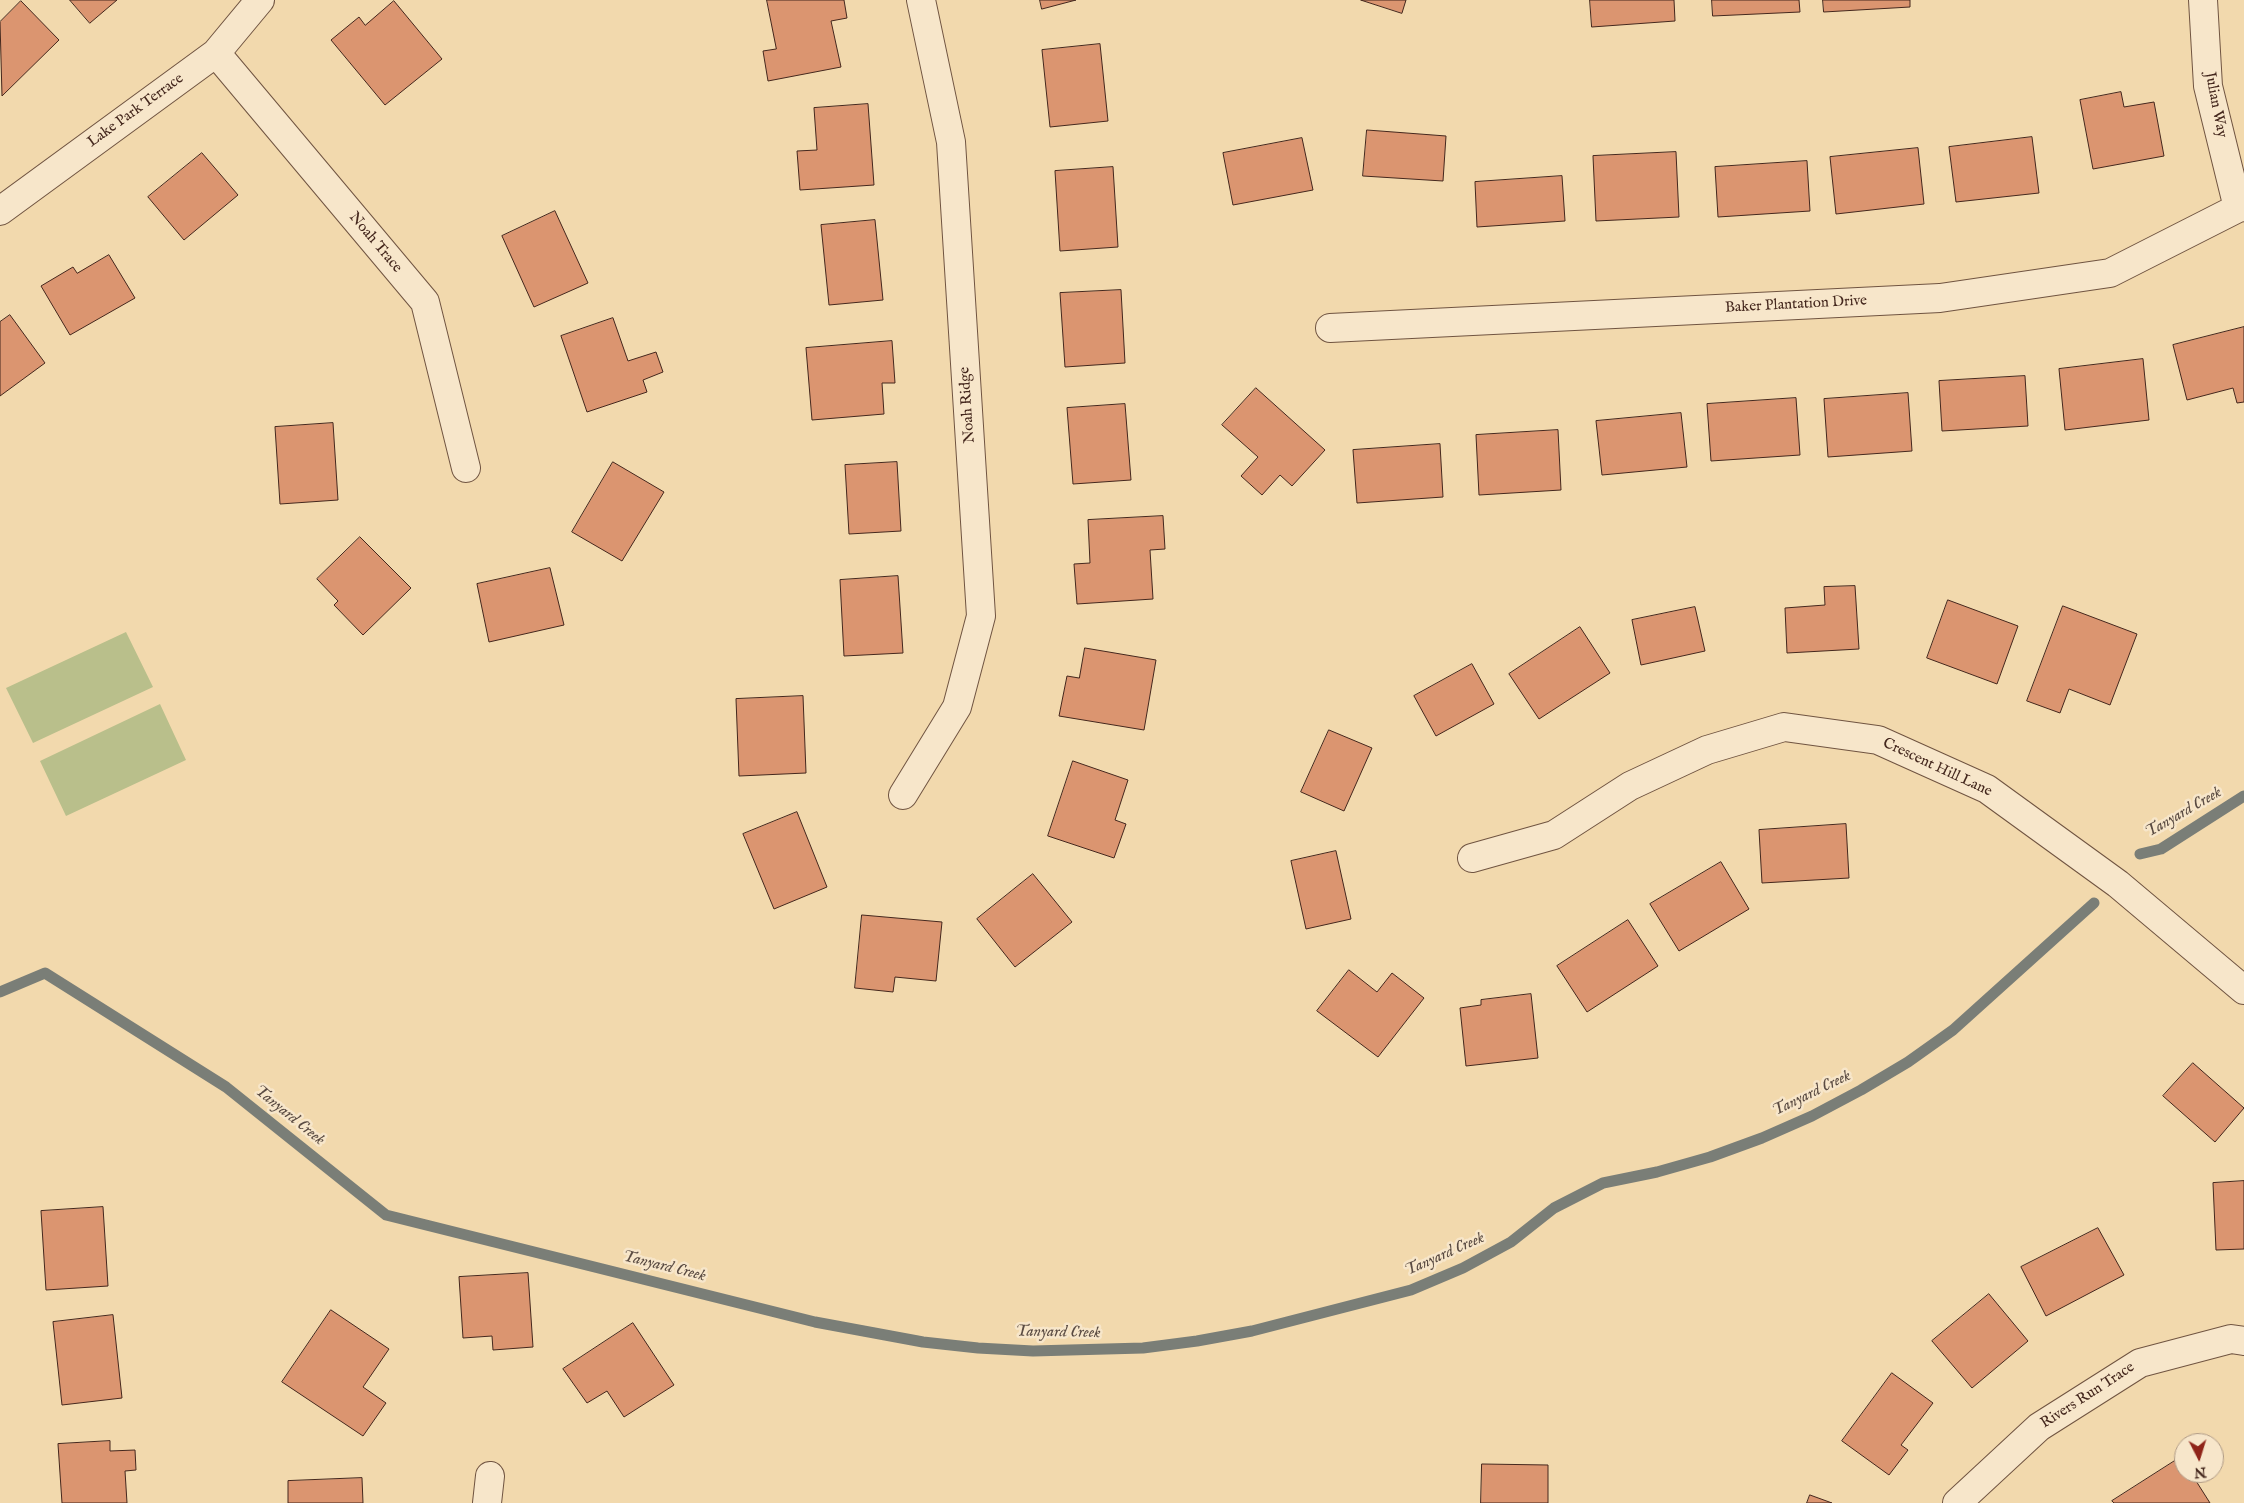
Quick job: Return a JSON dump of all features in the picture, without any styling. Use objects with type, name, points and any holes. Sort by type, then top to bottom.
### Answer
[{"type":"street","name":"Lake Park Terrace","points":[[0,211],[216,52],[260,0]]},
{"type":"street","name":"Noah Ridge","points":[[903,794],[957,707],[981,616],[951,142],[921,0]]},
{"type":"street","name":"Julian Way","points":[[2202,0],[2208,86],[2241,207]]},
{"type":"street","name":"Noah Trace","points":[[216,52],[425,302],[466,468]]},
{"type":"street","name":"Baker Plantation Drive","points":[[1330,328],[1940,298],[2110,274],[2241,207]]},
{"type":"street","name":"Crescent Hill Lane","points":[[1472,858],[1554,835],[1630,786],[1707,750],[1784,727],[1878,740],[1987,789],[2118,884],[2244,990]]},
{"type":"street","name":"Rivers Run Trace","points":[[1958,1503],[2039,1427],[2140,1363],[2231,1339],[2244,1340]]},
{"type":"street","points":[[487,1503],[490,1476]]},
{"type":"green space","points":[[126,632],[153,687],[33,743],[6,688]]},
{"type":"green space","points":[[160,704],[186,760],[66,816],[40,761]]},
{"type":"building","points":[[70,0],[117,0],[90,23]]},
{"type":"building","points":[[767,0],[844,0],[847,18],[831,21],[841,67],[768,81],[763,51],[776,49]]},
{"type":"building","points":[[1040,0],[1076,0],[1042,9]]},
{"type":"building","points":[[1361,0],[1406,0],[1402,13]]},
{"type":"building","points":[[1590,0],[1674,0],[1675,21],[1592,27]]},
{"type":"building","points":[[1712,0],[1799,0],[1800,12],[1713,16]]},
{"type":"building","points":[[1823,0],[1910,0],[1910,7],[1824,12]]},
{"type":"building","points":[[21,1],[59,40],[2,96],[0,22]]},
{"type":"building","points":[[394,1],[442,59],[385,105],[331,40],[359,17],[365,25]]},
{"type":"building","points":[[1100,44],[1108,121],[1050,127],[1042,50]]},
{"type":"building","points":[[2121,92],[2124,107],[2154,102],[2164,156],[2093,169],[2080,100]]},
{"type":"building","points":[[868,104],[874,185],[800,190],[797,151],[817,150],[814,108]]},
{"type":"building","points":[[1367,130],[1446,136],[1443,181],[1363,176]]},
{"type":"building","points":[[2032,137],[2039,193],[1956,202],[1949,147]]},
{"type":"building","points":[[1302,138],[1313,190],[1233,205],[1223,153]]},
{"type":"building","points":[[1918,148],[1924,204],[1836,214],[1830,157]]},
{"type":"building","points":[[1676,152],[1679,217],[1596,221],[1593,156]]},
{"type":"building","points":[[202,153],[238,195],[184,240],[148,197]]},
{"type":"building","points":[[1807,161],[1810,211],[1718,217],[1715,167]]},
{"type":"building","points":[[1113,167],[1118,247],[1060,251],[1055,171]]},
{"type":"building","points":[[1562,176],[1565,221],[1477,227],[1475,182]]},
{"type":"building","points":[[555,211],[588,283],[534,307],[502,236]]},
{"type":"building","points":[[875,220],[883,300],[829,305],[821,225]]},
{"type":"building","points":[[109,255],[135,298],[70,335],[41,286],[73,267],[77,273]]},
{"type":"building","points":[[1121,290],[1125,363],[1065,367],[1060,293]]},
{"type":"building","points":[[10,315],[45,363],[0,396],[0,322]]},
{"type":"building","points":[[613,318],[628,361],[656,352],[663,372],[643,380],[647,392],[587,412],[561,336]]},
{"type":"building","points":[[2244,327],[2244,402],[2237,403],[2233,388],[2187,400],[2173,345]]},
{"type":"building","points":[[892,341],[895,383],[882,383],[884,414],[812,420],[806,348]]},
{"type":"building","points":[[2143,359],[2149,420],[2065,430],[2059,369]]},
{"type":"building","points":[[2025,376],[2028,426],[1942,431],[1939,381]]},
{"type":"building","points":[[1256,388],[1325,450],[1292,486],[1280,475],[1262,495],[1241,476],[1258,457],[1222,425]]},
{"type":"building","points":[[1908,393],[1912,451],[1828,457],[1824,399]]},
{"type":"building","points":[[1796,398],[1800,455],[1711,461],[1707,404]]},
{"type":"building","points":[[1125,404],[1131,480],[1073,484],[1067,408]]},
{"type":"building","points":[[1681,413],[1687,467],[1602,475],[1596,421]]},
{"type":"building","points":[[333,423],[338,500],[280,504],[275,427]]},
{"type":"building","points":[[1558,430],[1561,490],[1479,495],[1476,435]]},
{"type":"building","points":[[1440,444],[1443,497],[1357,503],[1353,450]]},
{"type":"building","points":[[613,462],[664,492],[622,561],[572,532]]},
{"type":"building","points":[[897,462],[901,531],[849,534],[845,465]]},
{"type":"building","points":[[1163,516],[1165,549],[1150,550],[1153,599],[1077,604],[1074,564],[1090,563],[1088,520]]},
{"type":"building","points":[[360,537],[411,588],[363,635],[334,605],[338,601],[317,579]]},
{"type":"building","points":[[550,568],[564,625],[489,642],[477,584]]},
{"type":"building","points":[[898,576],[903,653],[844,656],[840,580]]},
{"type":"building","points":[[1855,586],[1859,649],[1787,653],[1785,608],[1825,605],[1824,587]]},
{"type":"building","points":[[1948,600],[2018,626],[1997,684],[1927,658]]},
{"type":"building","points":[[2063,606],[2137,634],[2110,705],[2069,689],[2060,713],[2027,701]]},
{"type":"building","points":[[1695,607],[1705,651],[1641,665],[1632,620]]},
{"type":"building","points":[[1580,627],[1610,673],[1539,719],[1509,674]]},
{"type":"building","points":[[1085,648],[1156,660],[1144,730],[1059,716],[1067,676],[1079,678]]},
{"type":"building","points":[[1472,664],[1494,704],[1436,736],[1414,696]]},
{"type":"building","points":[[803,696],[806,773],[739,776],[736,699]]},
{"type":"building","points":[[1329,730],[1372,748],[1344,811],[1301,792]]},
{"type":"building","points":[[1073,761],[1128,780],[1115,820],[1126,824],[1114,858],[1048,836]]},
{"type":"building","points":[[797,812],[827,887],[774,909],[743,834]]},
{"type":"building","points":[[1846,824],[1849,878],[1762,883],[1759,830]]},
{"type":"building","points":[[1336,851],[1351,919],[1306,929],[1291,861]]},
{"type":"building","points":[[1721,862],[1749,909],[1679,951],[1650,904]]},
{"type":"building","points":[[1033,874],[1072,922],[1015,967],[977,919]]},
{"type":"building","points":[[862,915],[942,922],[936,981],[895,977],[893,992],[855,988]]},
{"type":"building","points":[[1628,920],[1658,966],[1587,1012],[1557,966]]},
{"type":"building","points":[[1349,970],[1377,992],[1392,973],[1424,998],[1378,1057],[1317,1011]]},
{"type":"building","points":[[1531,994],[1538,1058],[1466,1066],[1460,1008],[1481,1005],[1481,1000]]},
{"type":"building","points":[[2193,1063],[2244,1108],[2215,1142],[2163,1096]]},
{"type":"building","points":[[2244,1181],[2244,1249],[2216,1250],[2213,1183]]},
{"type":"building","points":[[103,1207],[108,1286],[46,1290],[41,1211]]},
{"type":"building","points":[[2098,1228],[2124,1275],[2046,1316],[2021,1267]]},
{"type":"building","points":[[528,1273],[533,1347],[493,1350],[492,1336],[463,1338],[459,1277]]},
{"type":"building","points":[[1989,1294],[2028,1341],[1972,1388],[1932,1341]]},
{"type":"building","points":[[331,1310],[389,1349],[363,1387],[386,1403],[363,1436],[282,1382]]},
{"type":"building","points":[[113,1315],[122,1398],[62,1405],[53,1322]]},
{"type":"building","points":[[633,1323],[674,1385],[624,1417],[607,1391],[587,1403],[563,1369]]},
{"type":"building","points":[[1892,1373],[1933,1403],[1901,1445],[1908,1450],[1889,1475],[1842,1441]]},
{"type":"building","points":[[110,1441],[110,1451],[135,1450],[136,1470],[125,1471],[127,1503],[62,1503],[58,1444]]},
{"type":"building","points":[[2174,1461],[2174,1483],[2197,1483],[2210,1503],[2114,1503],[2112,1501]]},
{"type":"building","points":[[1482,1464],[1548,1465],[1548,1503],[1481,1503]]},
{"type":"building","points":[[362,1478],[363,1503],[288,1503],[288,1481]]},
{"type":"building","points":[[1810,1495],[1832,1503],[1807,1503]]},
{"type":"waterway","name":"Tanyard Creek","points":[[2140,854],[2161,849],[2244,796]]},
{"type":"waterway","name":"Tanyard Creek","points":[[0,992],[45,973],[226,1087],[386,1215],[815,1322],[923,1342],[1033,1351],[1143,1348],[1252,1331],[1411,1290],[1463,1268],[1511,1242],[1554,1208],[1603,1183],[1657,1172],[1710,1157],[1762,1138],[1812,1116],[1908,1062],[1953,1030],[2094,903]]}]
